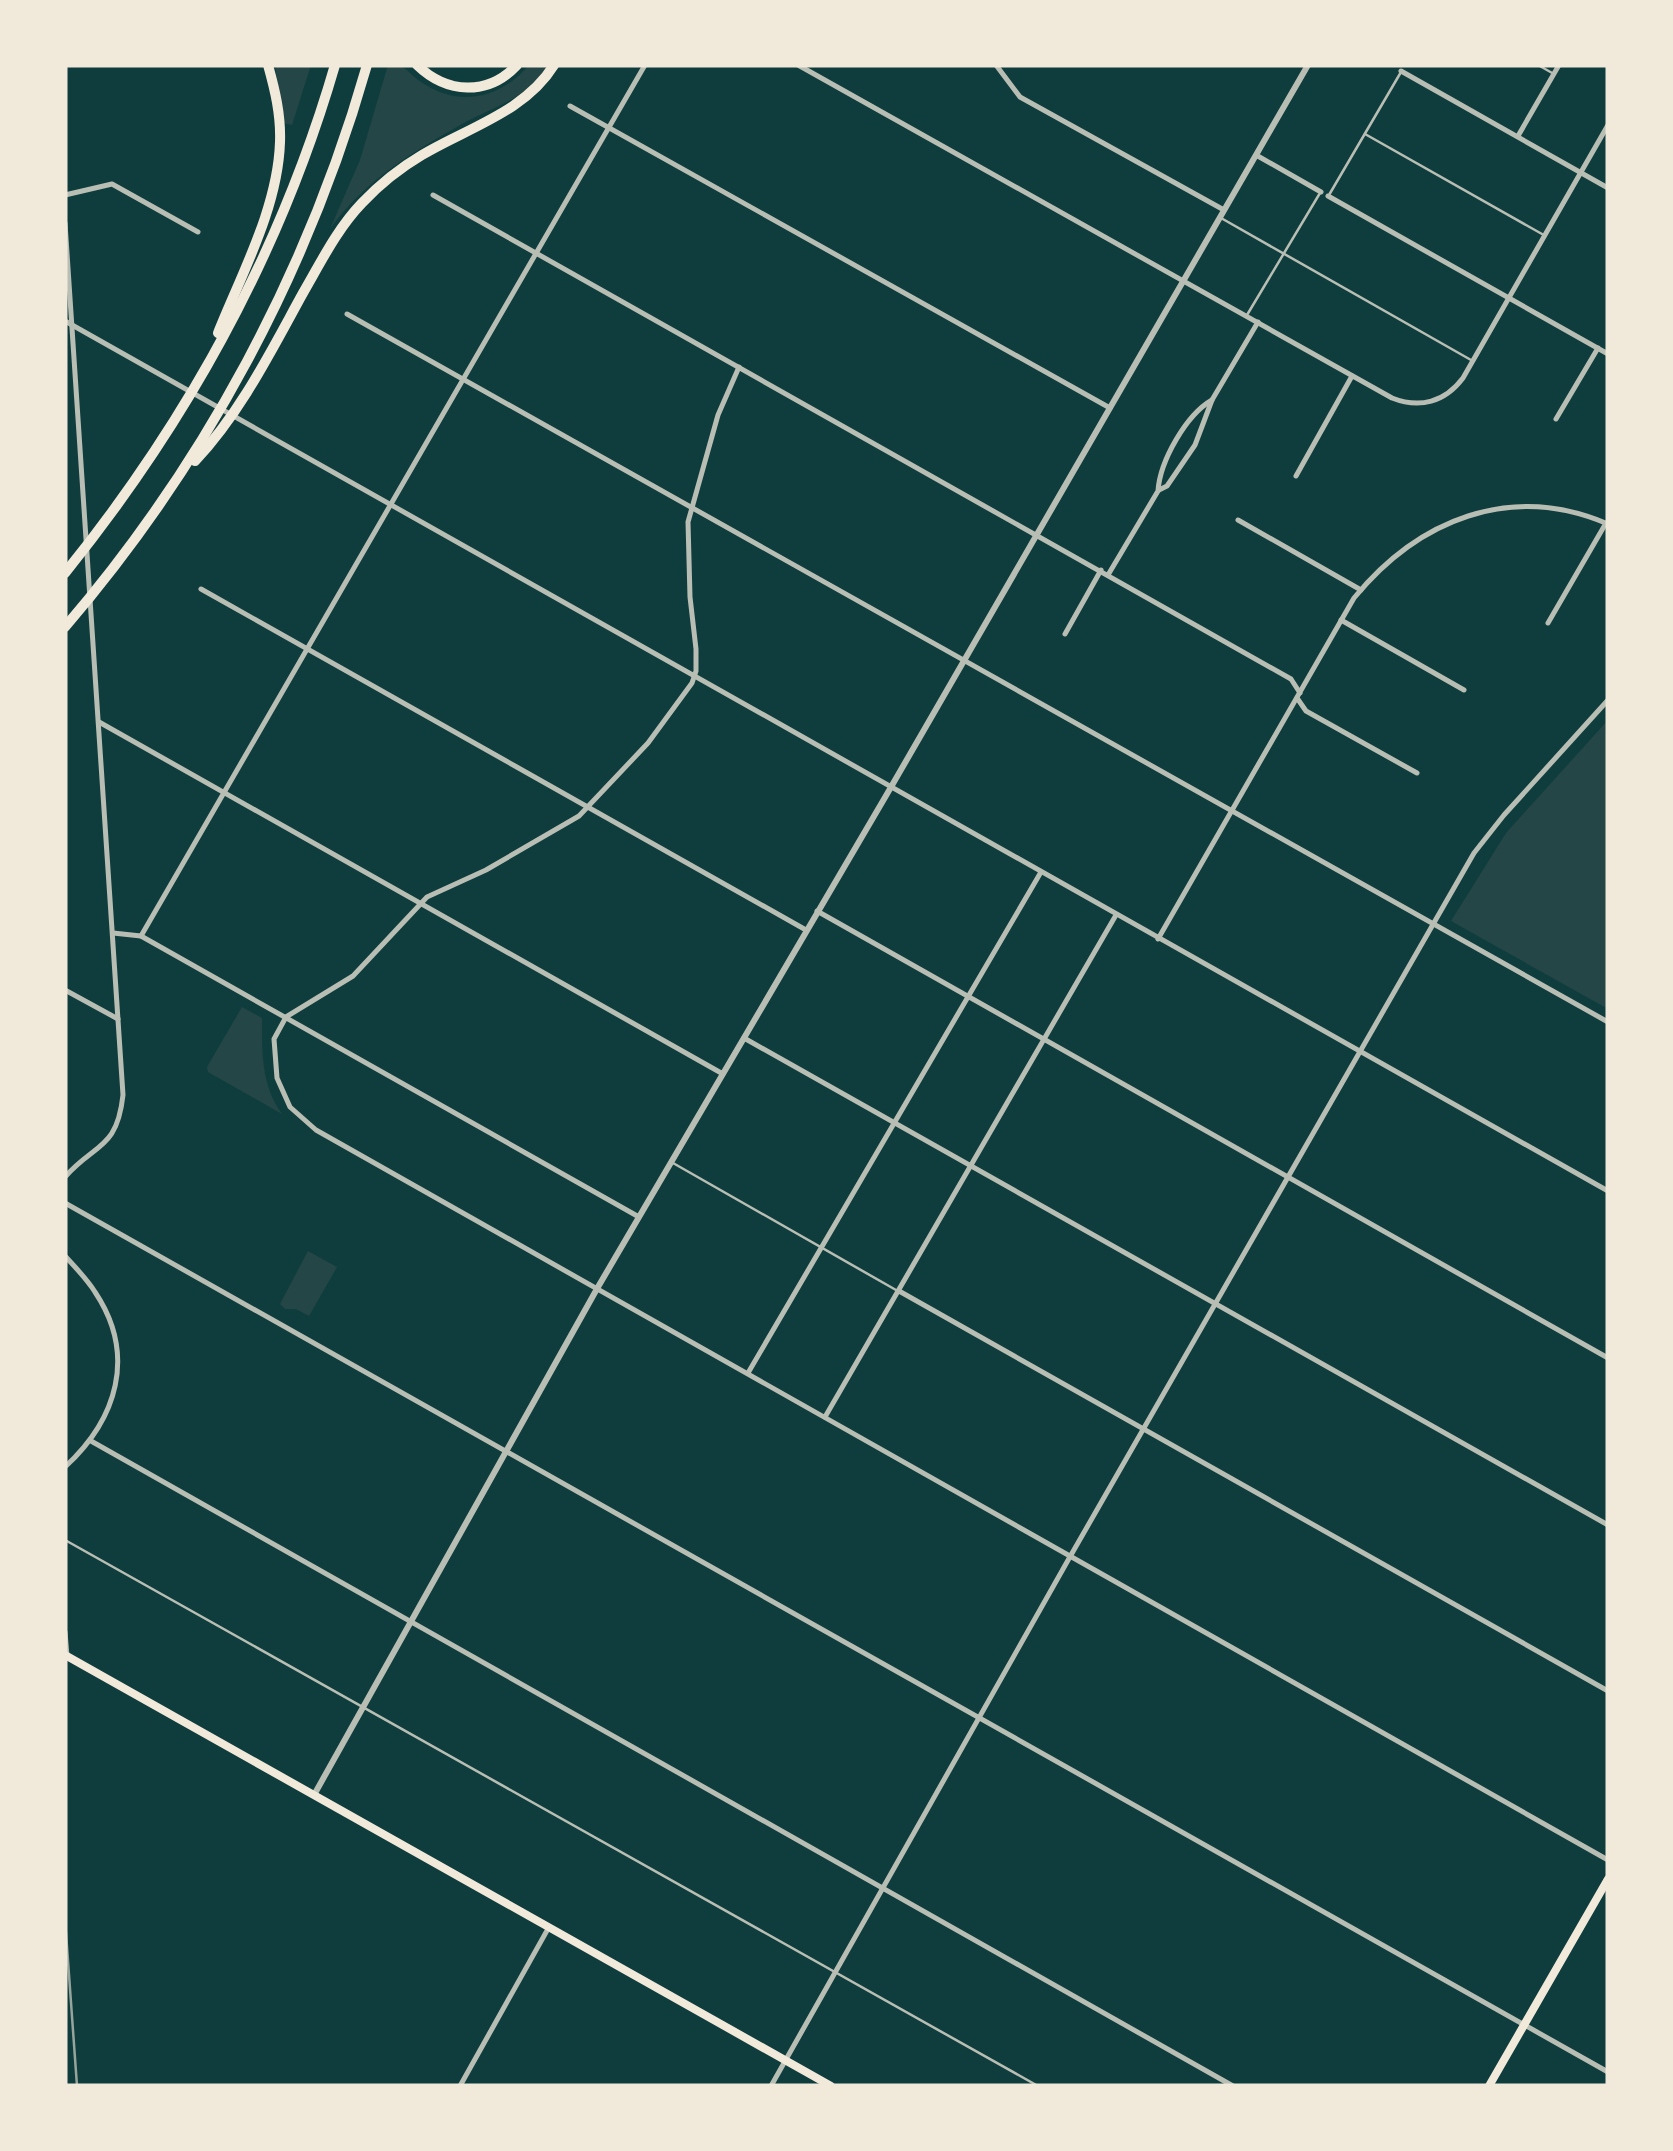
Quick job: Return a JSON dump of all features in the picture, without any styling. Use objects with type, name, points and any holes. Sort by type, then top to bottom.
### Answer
[{"type":"highway","points":[[205,367],[252,248],[278,164],[279,117],[268,65]]},
{"type":"highway","points":[[65,573],[120,502],[173,422],[257,274],[304,162],[335,65]]},
{"type":"highway","points":[[206,442],[311,228],[367,65]]},
{"type":"highway","points":[[417,65],[435,80],[465,88],[493,84],[517,65]]},
{"type":"highway","points":[[65,626],[248,390],[329,248],[363,201],[424,154],[520,101],[554,65]]},
{"type":"main road","points":[[66,1656],[831,2086]]},
{"type":"main road","points":[[1489,2086],[1608,1878]]},
{"type":"street","points":[[141,936],[645,65]]},
{"type":"street","points":[[798,65],[1406,403],[1430,402],[1458,385],[1608,126]]},
{"type":"street","points":[[996,65],[1020,97],[1222,214]]},
{"type":"street","points":[[314,1795],[598,1288],[1308,65]]},
{"type":"street","points":[[1518,136],[1560,65]]},
{"type":"street","points":[[1402,71],[1608,188]]},
{"type":"street","points":[[570,106],[1110,408]]},
{"type":"street","points":[[1256,155],[1321,192]]},
{"type":"street","points":[[65,195],[112,184],[198,232]]},
{"type":"street","points":[[433,194],[1291,678],[1306,711],[1417,773]]},
{"type":"street","points":[[1328,196],[1608,354]]},
{"type":"street","points":[[65,223],[68,323],[124,1095],[118,1124],[109,1140],[65,1177]]},
{"type":"street","points":[[347,314],[1608,1022]]},
{"type":"street","points":[[1158,491],[1167,486],[1195,445],[1212,400],[1258,322]]},
{"type":"street","points":[[68,323],[1608,1191]]},
{"type":"street","points":[[1556,419],[1598,348]]},
{"type":"street","points":[[739,367],[718,415],[691,506],[687,544],[695,676],[648,743],[590,807],[568,824],[420,903],[353,976],[286,1018],[274,1039],[277,1078],[286,1100],[306,1124],[1608,1860]]},
{"type":"street","points":[[1296,476],[1352,376]]},
{"type":"street","points":[[1108,574],[1158,491],[1159,480],[1179,437],[1202,406],[1212,400]]},
{"type":"street","points":[[1158,938],[1342,620],[1384,564],[1409,544],[1448,523],[1503,508],[1559,509],[1607,523],[1548,623]]},
{"type":"street","points":[[1238,520],[1361,590]]},
{"type":"street","points":[[1065,634],[1101,570]]},
{"type":"street","points":[[201,589],[806,930]]},
{"type":"street","points":[[1342,620],[1464,690]]},
{"type":"street","points":[[771,2086],[1070,1556],[1484,839],[1608,700]]},
{"type":"street","points":[[99,722],[723,1074]]},
{"type":"street","points":[[748,1373],[1041,872]]},
{"type":"street","points":[[817,912],[1608,1358]]},
{"type":"street","points":[[825,1417],[1116,915]]},
{"type":"street","points":[[112,933],[141,936],[639,1217]]},
{"type":"street","points":[[65,990],[118,1020]]},
{"type":"street","points":[[744,1038],[1608,1524]]},
{"type":"street","points":[[65,1203],[1608,2072]]},
{"type":"street","points":[[65,1256],[104,1306],[116,1355],[114,1397],[102,1424],[65,1467]]},
{"type":"street","points":[[898,1291],[1608,1691]]},
{"type":"street","points":[[91,1441],[1233,2086]]},
{"type":"street","points":[[65,1632],[66,1656]]},
{"type":"street","points":[[460,2086],[549,1926]]},
{"type":"lane","points":[[1538,65],[1554,74]]},
{"type":"lane","points":[[1328,196],[1402,71]]},
{"type":"lane","points":[[1365,134],[1545,235]]},
{"type":"lane","points":[[1247,316],[1321,192]]},
{"type":"lane","points":[[1222,214],[1473,361]]},
{"type":"lane","points":[[672,1162],[898,1291]]},
{"type":"lane","points":[[65,1540],[1038,2086]]},
{"type":"shaded area","points":[[275,65],[311,65],[292,125],[283,123]]},
{"type":"shaded area","points":[[388,65],[403,67],[435,90],[464,97],[505,86],[529,65],[549,65],[520,94],[390,169],[358,196],[330,229],[360,160]]},
{"type":"shaded area","points":[[1608,720],[1608,1009],[1451,921],[1506,833]]},
{"type":"shaded area","points":[[242,1007],[262,1018],[266,1080],[282,1114],[208,1072],[207,1067]]},
{"type":"shaded area","points":[[308,1251],[337,1267],[309,1316],[280,1304]]},
{"type":"railway","points":[[65,1919],[77,2086]]}]
